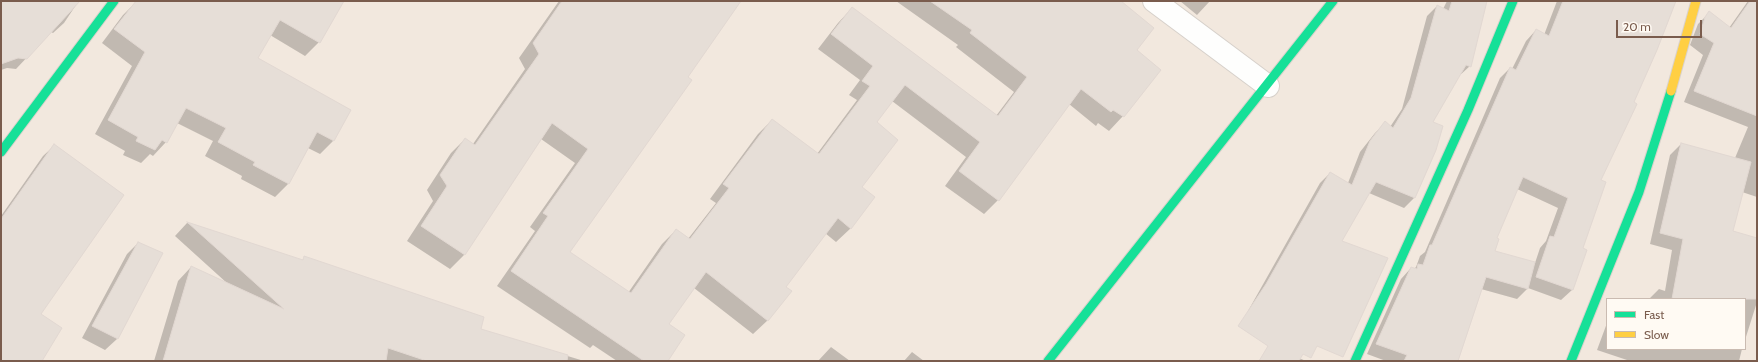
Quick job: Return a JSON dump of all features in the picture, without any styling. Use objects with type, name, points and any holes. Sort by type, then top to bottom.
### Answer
[{"type":"street","points":[[1,152],[114,1]]},
{"type":"street","points":[[1154,1],[1268,86]]},
{"type":"street","points":[[1048,361],[1268,86],[1333,1]]},
{"type":"street","points":[[1355,361],[1468,110],[1513,1]]},
{"type":"street","points":[[1571,361],[1640,192],[1681,58],[1696,1]]},
{"type":"shaded area","points":[[1,1],[1757,1],[1757,361],[1,361]]},
{"type":"building","points":[[1,1],[80,1],[27,59],[18,58],[1,64]]},
{"type":"building","points":[[136,1],[344,1],[320,43],[280,20],[258,58],[351,110],[334,141],[317,132],[289,184],[253,165],[255,162],[218,142],[226,128],[186,108],[167,143],[162,140],[155,150],[136,141],[138,137],[108,120],[145,52],[114,29]]},
{"type":"building","points":[[562,1],[741,1],[688,77],[692,80],[570,252],[631,293],[676,229],[690,239],[729,188],[723,184],[772,119],[819,154],[870,86],[862,81],[873,66],[831,34],[852,7],[998,116],[1027,77],[970,33],[972,30],[930,1],[1121,1],[1154,28],[1137,50],[1161,70],[1124,117],[1113,110],[1111,112],[1081,89],[999,201],[959,171],[980,142],[905,85],[877,122],[898,140],[862,187],[875,197],[851,229],[838,218],[786,287],[792,291],[768,321],[706,272],[669,324],[685,335],[668,361],[644,361],[511,271],[548,216],[543,213],[588,149],[552,123],[465,255],[421,226],[447,186],[440,175],[465,138],[475,145],[539,54],[533,43]]},
{"type":"building","points":[[1452,1],[1487,1],[1471,67],[1466,65],[1433,122],[1443,126],[1436,150],[1415,198],[1376,182],[1342,241],[1388,258],[1343,357],[1317,346],[1311,358],[1303,354],[1299,361],[1259,361],[1268,346],[1238,326],[1266,284],[1330,172],[1352,185],[1370,141],[1385,121],[1393,128],[1411,98],[1437,5],[1449,11]]},
{"type":"building","points":[[1563,1],[1676,1],[1657,50],[1634,102],[1637,104],[1601,180],[1606,182],[1583,248],[1587,250],[1573,290],[1536,277],[1550,236],[1554,237],[1568,198],[1523,177],[1497,238],[1499,239],[1495,251],[1535,262],[1528,289],[1486,277],[1458,361],[1404,361],[1407,355],[1376,344],[1411,267],[1417,269],[1418,264],[1423,265],[1430,245],[1432,245],[1510,67],[1516,70],[1536,29],[1549,36]]},
{"type":"building","points":[[1750,1],[1757,1],[1757,116],[1694,91],[1714,43],[1700,34],[1705,17],[1709,11],[1731,28]]},
{"type":"building","points":[[1681,143],[1751,162],[1733,231],[1757,238],[1757,299],[1672,298],[1683,239],[1660,233]]},
{"type":"building","points":[[54,144],[124,195],[41,314],[62,328],[42,361],[1,361],[1,219]]},
{"type":"building","points":[[187,222],[303,260],[304,256],[484,317],[481,329],[568,355],[567,361],[427,361],[388,348],[386,361],[163,361],[191,266],[284,309]]},
{"type":"building","points":[[138,242],[163,253],[118,339],[92,326]]},
{"type":"traffic: fast","points":[[1,152],[114,1]]},
{"type":"traffic: fast","points":[[1048,361],[1333,1]]},
{"type":"traffic: fast","points":[[1355,361],[1468,110],[1513,1]]},
{"type":"traffic: fast","points":[[1571,361],[1639,192],[1671,91]]},
{"type":"traffic: slow","points":[[1671,91],[1696,1]]}]
